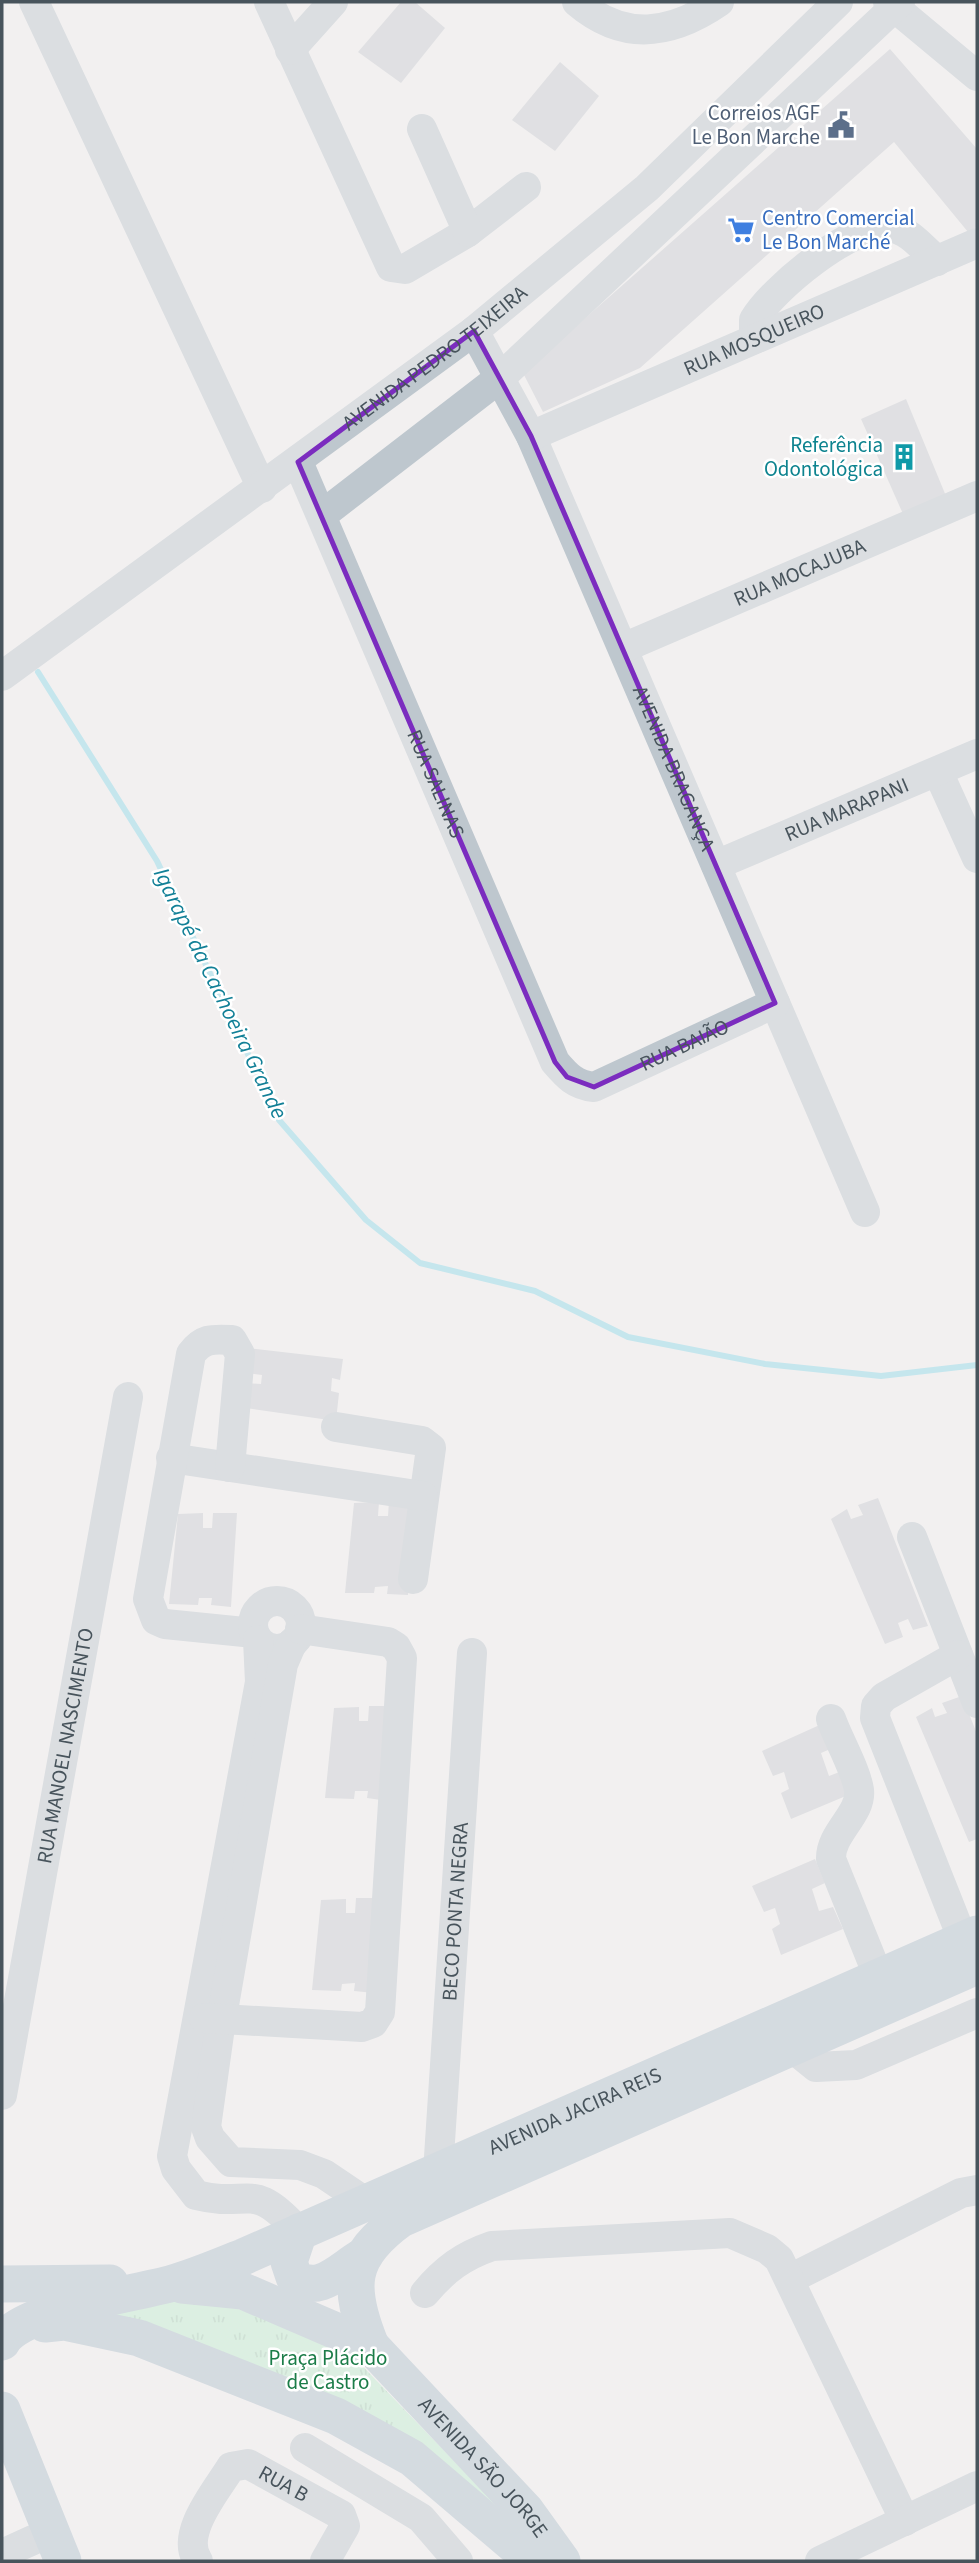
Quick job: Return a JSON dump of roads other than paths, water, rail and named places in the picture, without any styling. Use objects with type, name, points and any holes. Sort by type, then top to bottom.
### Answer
[{"type":"main road","name":"AVENIDA JACIRA REIS","points":[[171,2284],[231,2262],[368,2203],[879,1978],[973,1947]]},
{"type":"main road","name":"AVENIDA JACIRA REIS","points":[[299,2232],[289,2262],[294,2277],[313,2286],[360,2258],[382,2233],[427,2206],[790,2046],[973,1947]]},
{"type":"main road","points":[[360,2258],[357,2308],[371,2346]]},
{"type":"main road","name":"AVENIDA SÃO JORGE","points":[[2,2284],[171,2284],[243,2291],[371,2346],[526,2511],[562,2561]]},
{"type":"main road","name":"AVENIDA SÃO JORGE","points":[[10,2334],[47,2313],[171,2284]]},
{"type":"main road","points":[[10,2334],[64,2322],[139,2338],[336,2416],[412,2458],[533,2561]]},
{"type":"main road","points":[[2,2410],[63,2561]]},
{"type":"main road","points":[[2,2478],[26,2552]]},
{"type":"street","points":[[34,2],[262,488]]},
{"type":"street","points":[[269,2],[391,267],[405,269],[468,232],[526,187]]},
{"type":"street","points":[[290,50],[333,2]]},
{"type":"street","points":[[577,2],[592,14],[619,27],[652,31],[699,16],[719,2]]},
{"type":"street","name":"AVENIDA PEDRO TEIXEIRA","points":[[2,676],[474,331],[647,188],[838,2]]},
{"type":"street","points":[[322,515],[501,377],[894,4],[977,76]]},
{"type":"street","points":[[422,128],[468,232]]},
{"type":"street","points":[[754,339],[754,320],[792,275],[868,229],[890,228],[905,232],[937,261]]},
{"type":"street","name":"RUA MOSQUEIRO","points":[[531,436],[977,243]]},
{"type":"street","name":"AVENIDA BRAGANÇA","points":[[474,331],[531,436],[865,1212]]},
{"type":"street","name":"RUA SALINAS","points":[[298,462],[555,1062],[567,1077],[580,1086],[594,1087]]},
{"type":"street","name":"RUA MOCAJUBA","points":[[623,648],[977,496]]},
{"type":"street","name":"RUA MARAPANI","points":[[716,865],[977,754]]},
{"type":"street","points":[[938,772],[977,858]]},
{"type":"street","name":"RUA BAIÃO","points":[[594,1087],[775,1003]]},
{"type":"street","points":[[209,2018],[362,2027],[373,2023],[380,2012],[402,1658],[396,1647],[388,1642],[296,1636],[271,1648],[256,1636],[165,1624],[156,1620],[148,1599],[171,1458],[191,1354],[199,1343],[207,1339],[232,1340],[240,1354],[230,1467]]},
{"type":"street","name":"RUA MANOEL NASCIMENTO","points":[[2,2095],[128,1396]]},
{"type":"street","points":[[336,1427],[429,1444],[413,1579]]},
{"type":"street","points":[[171,1458],[423,1496]]},
{"type":"street","points":[[912,1537],[977,1703]]},
{"type":"street","points":[[230,2162],[210,2138],[206,2127],[209,2018],[260,1682],[254,1617],[264,1605],[272,1602],[287,1604],[298,1615],[296,1636],[283,1664],[209,2018],[172,2156],[176,2169],[196,2195],[207,2198],[247,2196],[264,2200],[279,2210],[299,2232]]},
{"type":"street","name":"BECO PONTA NEGRA","points":[[438,2172],[472,1653]]},
{"type":"street","points":[[958,1655],[884,1697],[876,1706],[875,1718],[973,1947]]},
{"type":"street","points":[[831,1719],[859,1790],[857,1803],[831,1848],[831,1858],[879,1978]]},
{"type":"street","points":[[790,2046],[817,2067],[856,2065],[977,2013]]},
{"type":"street","points":[[188,2187],[230,2162],[300,2165],[324,2174],[368,2203]]},
{"type":"street","points":[[790,2279],[961,2193],[977,2190]]},
{"type":"street","points":[[425,2292],[450,2265],[468,2254],[492,2246],[730,2233],[767,2249],[779,2259],[790,2279],[905,2521]]},
{"type":"street","points":[[305,2448],[421,2518],[458,2561]]},
{"type":"street","name":"RUA B","points":[[198,2560],[195,2528],[231,2467],[248,2464],[341,2515],[345,2526],[325,2561]]},
{"type":"street","points":[[820,2561],[977,2486]]},
{"type":"waterway","name":"Igarapé da Cachoeira Grande","points":[[38,672],[157,861],[279,1120],[366,1220],[420,1263],[535,1291],[628,1337],[765,1364],[881,1376],[977,1365]]},
{"type":"place","name":"Correios AGF Le Bon Marche","points":[[841,125]]},
{"type":"place","name":"Centro Comercial Le Bon Marché","points":[[741,230]]},
{"type":"place","name":"Referência Odontológica","points":[[904,457]]},
{"type":"park label","name":"Praça Plácido de Castro","points":[[328,2370]]}]
